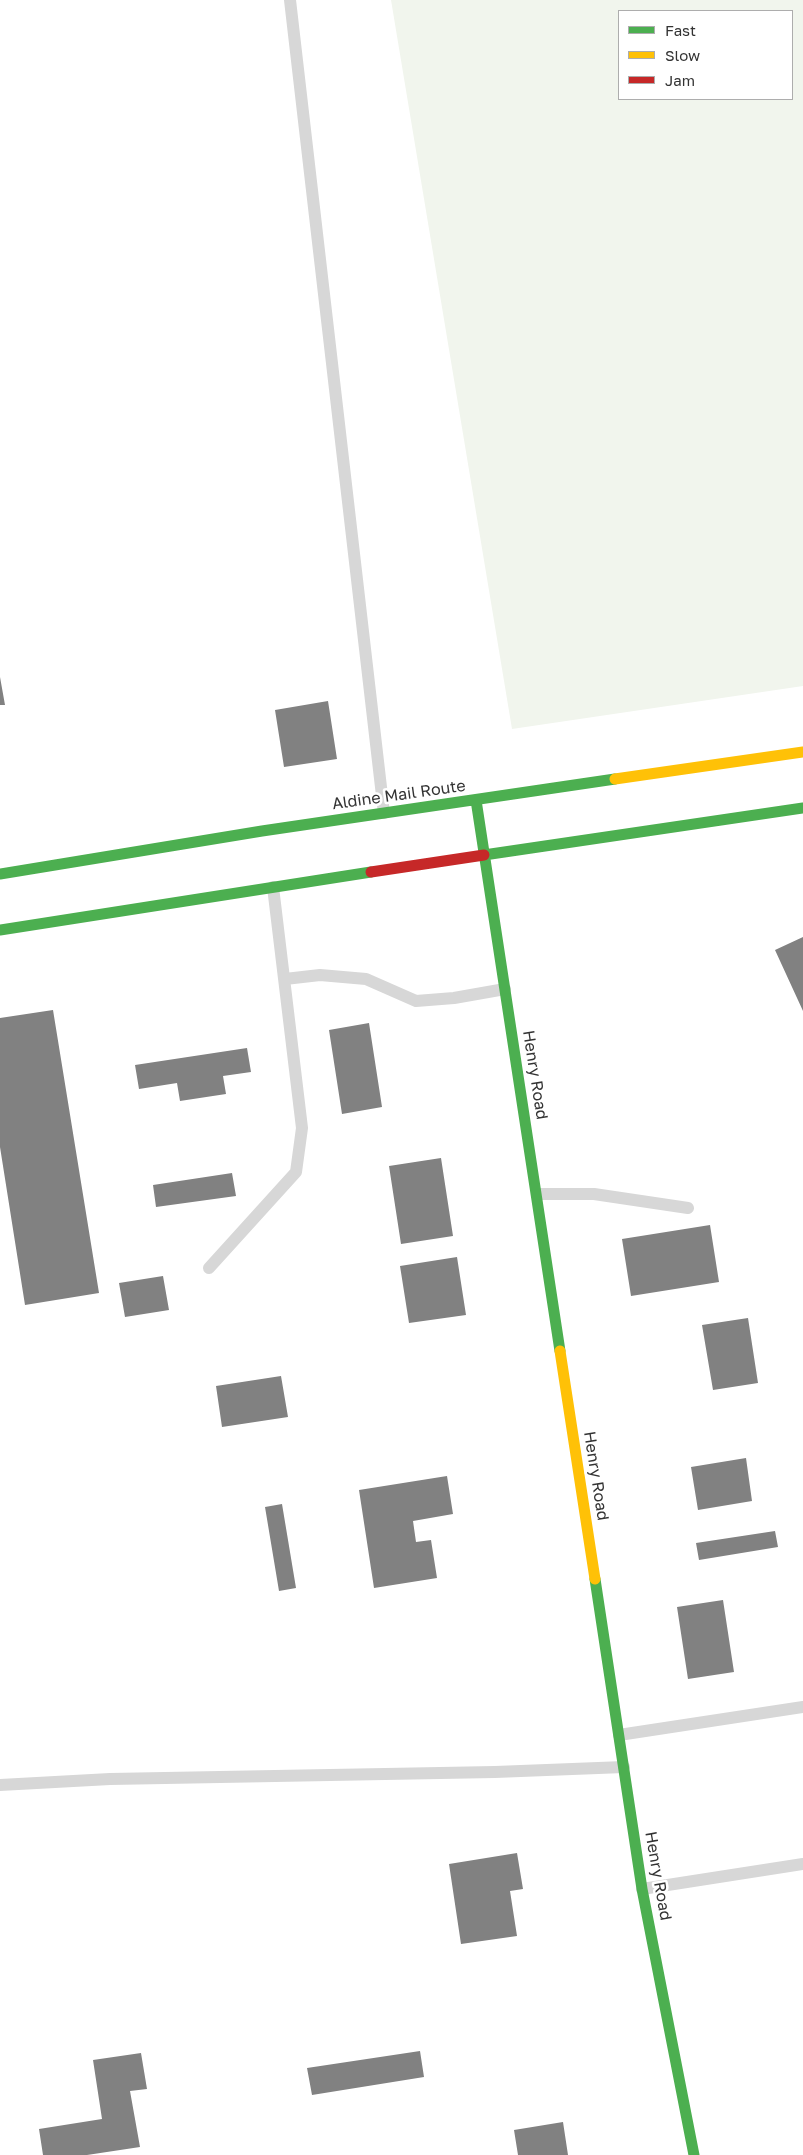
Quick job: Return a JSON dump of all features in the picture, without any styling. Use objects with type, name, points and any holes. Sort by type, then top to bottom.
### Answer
[{"type":"main road","name":"Aldine Mail Route","points":[[0,874],[262,831],[803,752]]},
{"type":"main road","name":"Henry Road","points":[[476,800],[642,1889],[694,2155]]},
{"type":"main road","points":[[0,930],[273,887],[803,808]]},
{"type":"lane","points":[[290,0],[384,813]]},
{"type":"lane","points":[[209,1268],[296,1172],[302,1128],[273,887]]},
{"type":"lane","points":[[285,979],[320,975],[366,979],[416,1001],[454,998],[505,989]]},
{"type":"lane","points":[[536,1194],[594,1194],[688,1208]]},
{"type":"lane","points":[[619,1735],[803,1707]]},
{"type":"lane","points":[[0,1785],[110,1779],[495,1772],[624,1767]]},
{"type":"lane","points":[[642,1889],[803,1864]]},
{"type":"shaded area","points":[[391,0],[803,0],[803,686],[512,729]]},
{"type":"building","points":[[0,677],[5,705],[0,705]]},
{"type":"building","points":[[328,701],[337,759],[284,767],[275,710]]},
{"type":"building","points":[[803,937],[803,1011],[775,950]]},
{"type":"building","points":[[53,1010],[99,1293],[25,1305],[0,1147],[0,1018]]},
{"type":"building","points":[[369,1023],[382,1107],[342,1114],[329,1030]]},
{"type":"building","points":[[247,1048],[251,1072],[223,1076],[226,1094],[180,1101],[177,1083],[139,1089],[135,1065]]},
{"type":"building","points":[[441,1158],[453,1236],[401,1244],[389,1166]]},
{"type":"building","points":[[232,1173],[236,1196],[156,1207],[153,1185]]},
{"type":"building","points":[[710,1225],[719,1282],[631,1296],[622,1239]]},
{"type":"building","points":[[457,1257],[466,1315],[409,1323],[400,1266]]},
{"type":"building","points":[[163,1276],[169,1310],[125,1317],[119,1283]]},
{"type":"building","points":[[748,1318],[758,1383],[713,1390],[702,1325]]},
{"type":"building","points":[[281,1376],[288,1417],[222,1427],[216,1386]]},
{"type":"building","points":[[746,1458],[752,1501],[698,1510],[691,1467]]},
{"type":"building","points":[[447,1476],[453,1514],[413,1521],[416,1542],[431,1540],[437,1578],[374,1588],[359,1490]]},
{"type":"building","points":[[282,1504],[296,1588],[279,1591],[265,1507]]},
{"type":"building","points":[[775,1531],[778,1547],[699,1560],[696,1543]]},
{"type":"building","points":[[723,1600],[734,1672],[688,1679],[677,1607]]},
{"type":"building","points":[[517,1853],[523,1889],[510,1891],[517,1936],[461,1944],[449,1864]]},
{"type":"building","points":[[420,2051],[424,2077],[312,2095],[307,2068]]},
{"type":"building","points":[[141,2053],[147,2089],[130,2091],[140,2147],[87,2155],[43,2155],[39,2129],[102,2119],[93,2060]]},
{"type":"building","points":[[563,2122],[568,2155],[518,2155],[514,2130]]},
{"type":"traffic: fast","points":[[0,874],[262,831],[615,779]]},
{"type":"traffic: fast","points":[[476,800],[560,1351]]},
{"type":"traffic: fast","points":[[484,855],[803,808]]},
{"type":"traffic: fast","points":[[0,930],[371,872]]},
{"type":"traffic: fast","points":[[595,1579],[642,1889],[694,2155]]},
{"type":"traffic: slow","points":[[615,779],[803,752]]},
{"type":"traffic: slow","points":[[560,1351],[595,1579]]},
{"type":"traffic: jam","points":[[371,872],[484,855]]}]
